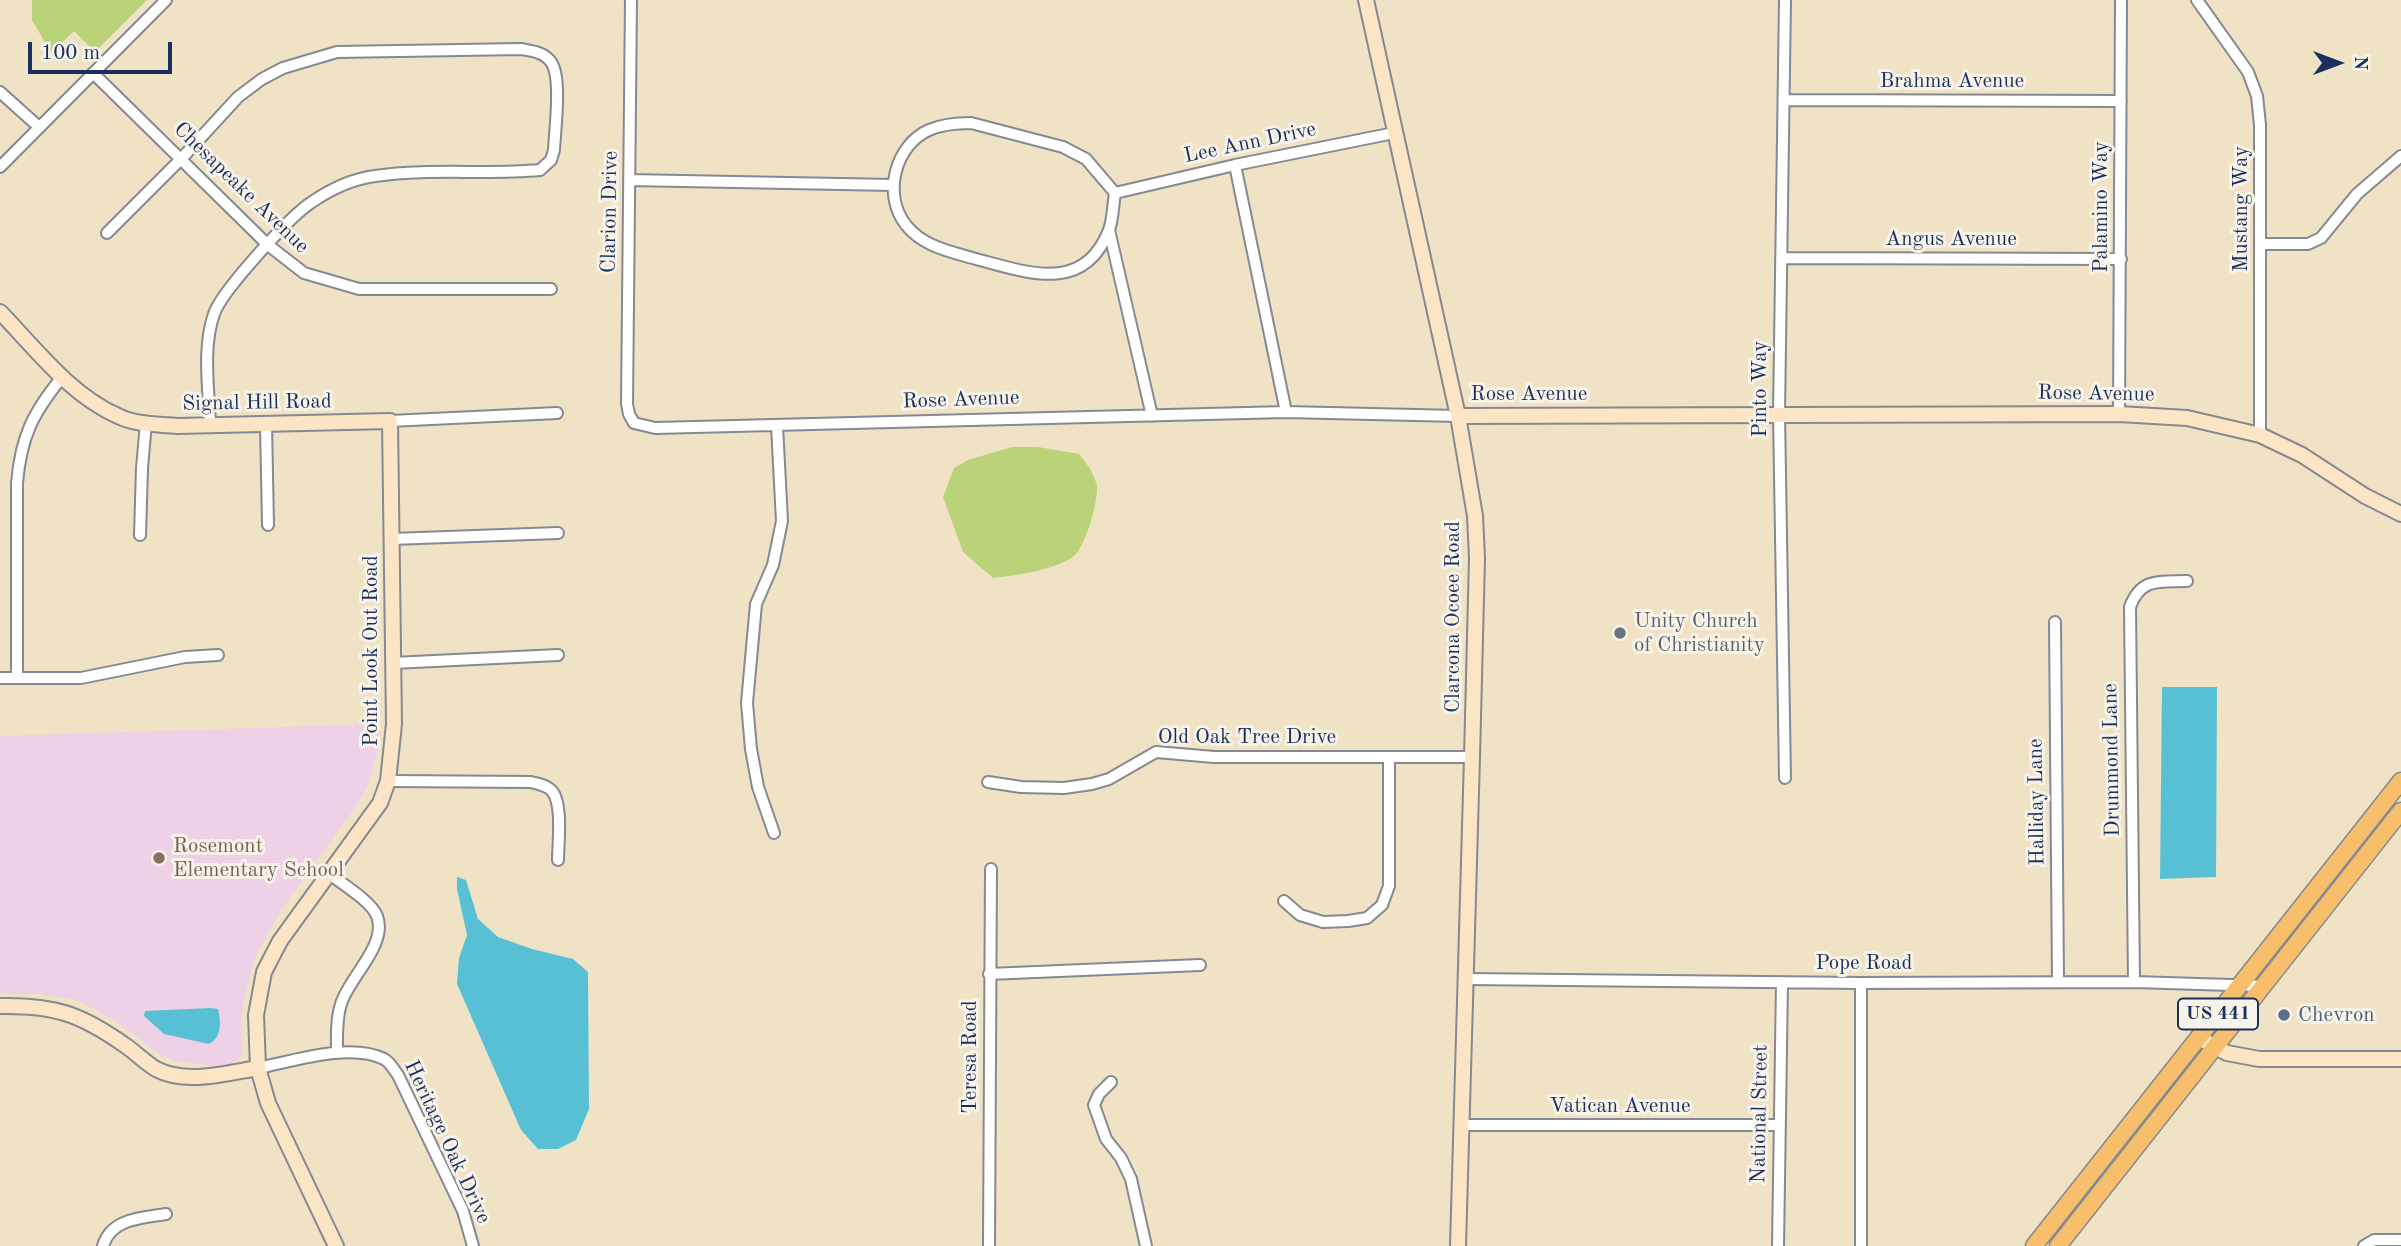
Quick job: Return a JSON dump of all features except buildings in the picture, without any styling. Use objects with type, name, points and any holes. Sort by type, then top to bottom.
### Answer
[{"type":"main road","name":"US 441","points":[[2034,1246],[2401,781]]},
{"type":"main road","name":"US 441","points":[[2058,1246],[2401,811]]},
{"type":"street","points":[[0,167],[166,0]]},
{"type":"street","name":"Clarion Drive","points":[[631,0],[627,404],[634,424]]},
{"type":"street","name":"Clarcona Ocoee Road","points":[[1366,0],[1458,416],[1475,516],[1477,558],[1458,1246]]},
{"type":"street","name":"Pinto Way","points":[[1785,0],[1779,414],[1785,778]]},
{"type":"street","name":"Palamino Way","points":[[2119,414],[2121,0]]},
{"type":"street","name":"Mustang Way","points":[[2197,0],[2248,72],[2257,96],[2260,125],[2260,435]]},
{"type":"street","points":[[107,233],[238,97],[262,79],[303,62],[337,52],[521,49],[539,52],[550,60],[556,72],[554,150],[551,160],[540,170],[410,173],[373,176],[341,184],[309,204],[268,244],[225,294],[214,312],[208,337],[210,425]]},
{"type":"street","name":"Chesapeake Avenue","points":[[93,73],[268,244],[304,273],[359,289],[551,289]]},
{"type":"street","points":[[0,92],[39,127]]},
{"type":"street","name":"Brahma Avenue","points":[[1784,100],[2121,101]]},
{"type":"street","points":[[971,123],[1063,147],[1086,159],[1115,193],[1109,230],[1095,254],[1075,269],[1052,275],[1033,274],[936,248],[906,226],[897,209],[893,185],[897,168],[909,144],[927,131],[946,124],[971,123]]},
{"type":"street","name":"Lee Ann Drive","points":[[1115,193],[1395,133]]},
{"type":"street","points":[[2260,244],[2308,244],[2321,238],[2357,194],[2401,156]]},
{"type":"street","points":[[1235,166],[1286,412]]},
{"type":"street","points":[[629,180],[893,185]]},
{"type":"street","points":[[1109,230],[1152,416]]},
{"type":"street","name":"Angus Avenue","points":[[1781,258],[2121,259]]},
{"type":"street","name":"Signal Hill Road","points":[[0,312],[62,377],[89,399],[120,417],[146,424],[390,421],[557,413]]},
{"type":"street","points":[[17,678],[17,483],[20,453],[40,404],[62,377]]},
{"type":"street","name":"Rose Avenue","points":[[634,424],[655,428],[777,426],[1286,412],[1458,416],[2119,414],[2187,418],[2260,435],[2302,455],[2365,496],[2401,514]]},
{"type":"street","name":"Point Look Out Road","points":[[336,1246],[268,1103],[258,1068],[256,1016],[264,972],[280,941],[380,803],[388,781],[394,742],[390,421]]},
{"type":"street","points":[[140,535],[146,424]]},
{"type":"street","points":[[266,424],[268,525]]},
{"type":"street","points":[[774,833],[758,787],[747,703],[756,604],[773,565],[782,521],[777,426]]},
{"type":"street","points":[[391,539],[558,533]]},
{"type":"street","name":"Drummond Lane","points":[[2134,982],[2130,607],[2135,594],[2145,585],[2187,581]]},
{"type":"street","name":"Halliday Lane","points":[[2055,622],[2058,982]]},
{"type":"street","points":[[0,678],[81,678],[172,659],[218,655]]},
{"type":"street","points":[[393,663],[558,655]]},
{"type":"street","name":"Old Oak Tree Drive","points":[[988,782],[1021,787],[1065,788],[1092,784],[1109,779],[1156,752],[1214,757],[1472,757]]},
{"type":"street","points":[[1284,901],[1300,915],[1322,922],[1367,918],[1382,905],[1390,886],[1390,757]]},
{"type":"street","points":[[388,781],[531,782],[544,785],[553,792],[558,808],[558,860]]},
{"type":"street","name":"Teresa Road","points":[[989,1246],[990,869]]},
{"type":"street","points":[[328,873],[371,906],[378,917],[379,935],[341,1003],[337,1026],[337,1053]]},
{"type":"street","points":[[989,974],[1200,965]]},
{"type":"street","name":"Pope Road","points":[[1466,978],[1861,983],[2134,982],[2263,986]]},
{"type":"street","name":"National Street","points":[[1778,1246],[1782,982]]},
{"type":"street","points":[[1861,983],[1861,1246]]},
{"type":"street","points":[[0,1006],[47,1007],[72,1014],[98,1026],[157,1069],[181,1075],[209,1075],[258,1068]]},
{"type":"street","points":[[2199,1038],[2227,1053],[2259,1059],[2401,1059]]},
{"type":"street","name":"Heritage Oak Drive","points":[[258,1068],[337,1053],[368,1053],[387,1060],[398,1075],[463,1211],[473,1246]]},
{"type":"street","points":[[1111,1082],[1099,1094],[1094,1105],[1106,1139],[1121,1158],[1131,1179],[1146,1246]]},
{"type":"street","name":"Vatican Avenue","points":[[1462,1125],[1779,1125]]},
{"type":"street","points":[[103,1246],[111,1230],[126,1221],[166,1213]]},
{"type":"street","points":[[2369,1243],[2401,1240]]},
{"type":"shaded area","name":"Rosemont Elementary School","points":[[380,724],[378,749],[368,785],[356,806],[281,910],[256,955],[244,999],[241,1021],[242,1052],[237,1061],[229,1065],[212,1066],[175,1061],[158,1053],[120,1024],[80,1001],[39,994],[0,994],[0,736]]},
{"type":"green space","points":[[32,0],[147,0],[95,52],[74,31],[51,53],[32,20]]},
{"type":"green space","points":[[1012,447],[1038,447],[1079,454],[1094,478],[1097,494],[1087,532],[1076,554],[1049,568],[993,578],[963,552],[943,497],[954,468],[968,460]]},
{"type":"water","points":[[2162,687],[2217,687],[2216,877],[2160,879]]},
{"type":"water","points":[[457,877],[466,880],[478,919],[498,937],[573,959],[588,972],[589,1109],[576,1140],[558,1149],[538,1149],[521,1130],[457,984],[459,958],[467,935]]},
{"type":"water","points":[[218,1009],[220,1024],[216,1037],[209,1044],[164,1034],[144,1016],[145,1011]]},
{"type":"place","name":"Unity Church of Christianity","points":[[1620,633]]},
{"type":"place","name":"Rosemont Elementary School","points":[[159,858]]},
{"type":"place","name":"Chevron","points":[[2284,1015]]}]
